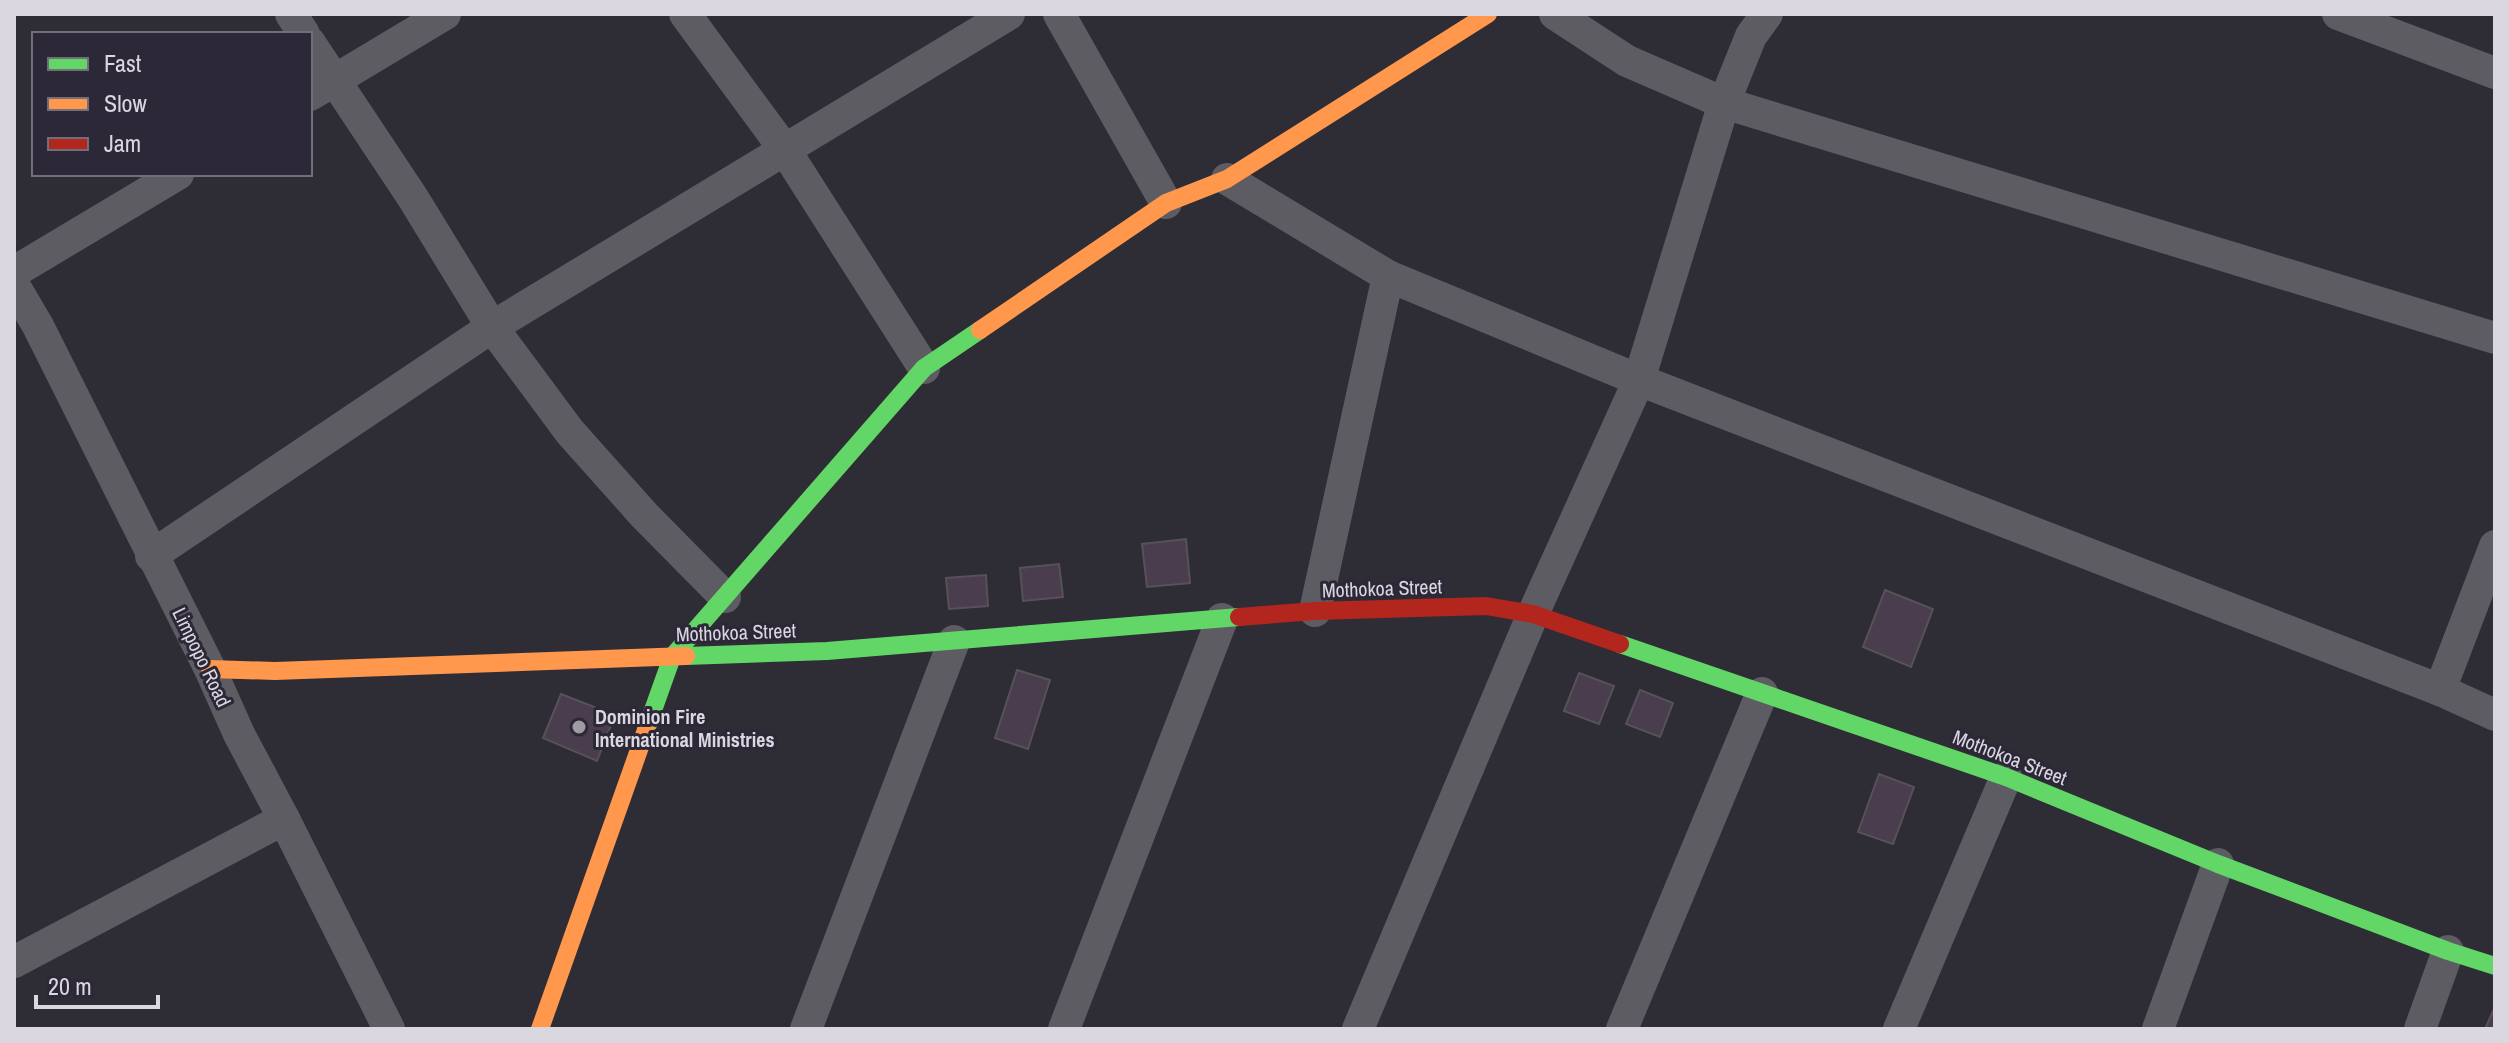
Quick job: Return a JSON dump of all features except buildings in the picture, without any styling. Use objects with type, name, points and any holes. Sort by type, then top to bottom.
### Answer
[{"type":"street","points":[[291,14],[303,32]]},
{"type":"street","points":[[322,88],[445,14]]},
{"type":"street","points":[[685,14],[785,150],[924,368]]},
{"type":"street","points":[[151,556],[492,327],[1009,14]]},
{"type":"street","points":[[1059,14],[1166,203]]},
{"type":"street","points":[[540,1029],[672,657],[924,368],[1166,203],[1227,179],[1488,14]]},
{"type":"street","points":[[1555,14],[1627,61],[1724,103],[2495,338]]},
{"type":"street","points":[[1358,1029],[1533,614],[1639,380],[1724,103],[1751,36],[1767,14]]},
{"type":"street","points":[[2338,14],[2495,73]]},
{"type":"street","points":[[312,50],[322,88],[413,198],[492,327],[570,432],[644,515],[725,597]]},
{"type":"street","points":[[14,272],[175,176]]},
{"type":"street","points":[[1227,179],[1388,276],[1639,380],[2440,690],[2495,715]]},
{"type":"street","points":[[1315,611],[1388,276]]},
{"type":"street","name":"Limpopo Road","points":[[14,285],[38,326],[210,669],[239,734],[389,1029]]},
{"type":"street","points":[[2440,690],[2495,546]]},
{"type":"street","name":"Mothokoa Street","points":[[210,669],[275,671],[827,651],[1315,611],[1486,606],[1533,614],[2006,777],[2218,864],[2495,966]]},
{"type":"street","points":[[1064,1029],[1222,619]]},
{"type":"street","points":[[806,1029],[954,641]]},
{"type":"street","points":[[1622,1029],[1762,693]]},
{"type":"street","points":[[1899,1029],[2006,777]]},
{"type":"street","points":[[14,962],[284,819]]},
{"type":"street","points":[[2158,1029],[2218,864]]},
{"type":"street","points":[[2420,1029],[2448,951]]},
{"type":"traffic: fast","points":[[646,730],[672,657],[924,368],[980,330]]},
{"type":"traffic: fast","points":[[686,656],[827,651],[1239,617]]},
{"type":"traffic: fast","points":[[1620,644],[2006,777],[2218,864],[2495,966]]},
{"type":"traffic: slow","points":[[980,330],[1166,203],[1227,179],[1488,14]]},
{"type":"traffic: slow","points":[[210,669],[275,671],[686,656]]},
{"type":"traffic: slow","points":[[540,1029],[646,730]]},
{"type":"traffic: jam","points":[[1239,617],[1315,611],[1486,606],[1533,614],[1620,644]]},
{"type":"place","name":"Dominion Fire International Ministries","points":[[579,727]]}]
